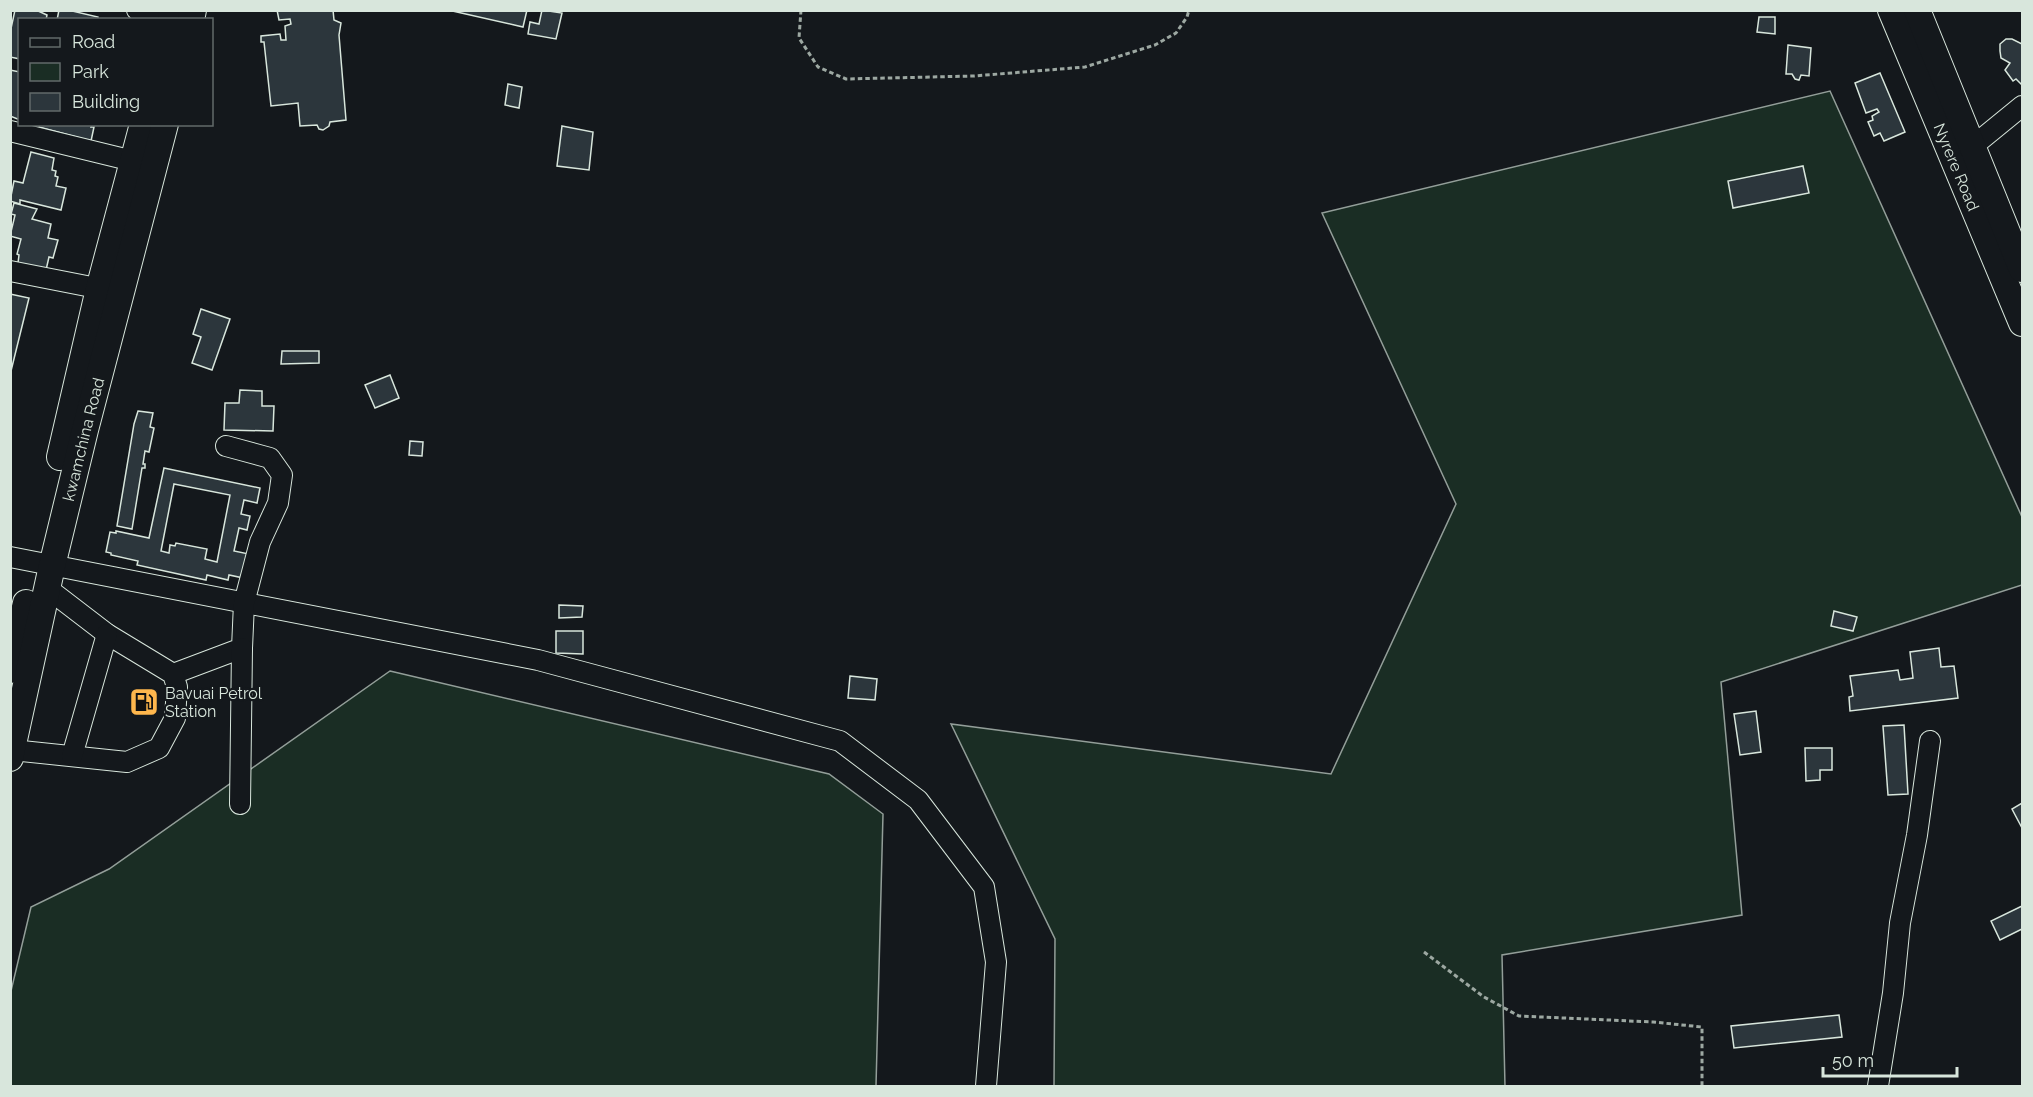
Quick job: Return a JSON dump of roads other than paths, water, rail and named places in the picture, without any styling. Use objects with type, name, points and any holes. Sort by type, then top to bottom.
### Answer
[{"type":"main road","name":"Nyrere Road","points":[[1891,10],[2021,263]]},
{"type":"main road","name":"Nyrere Road","points":[[1917,10],[2022,322]]},
{"type":"main road","name":"kwamchina Road","points":[[11,754],[45,572],[110,291],[133,161],[142,126]]},
{"type":"main road","name":"kwamchina Road","points":[[110,291],[164,126]]},
{"type":"main road","name":"kwamchina Road","points":[[10,670],[45,572]]},
{"type":"street","points":[[137,10],[180,16]]},
{"type":"street","points":[[1963,151],[2022,106]]},
{"type":"street","points":[[10,131],[133,161]]},
{"type":"street","points":[[10,271],[110,291]]},
{"type":"street","points":[[226,447],[270,458],[282,475],[278,504],[260,542],[244,603],[240,804]]},
{"type":"street","points":[[10,557],[45,572],[244,603],[538,660],[840,741],[918,800],[984,886],[996,962],[986,1086]]},
{"type":"street","points":[[11,754],[72,756],[127,762],[159,748],[175,718],[177,687],[173,674],[107,634],[45,572]]},
{"type":"street","points":[[72,756],[107,634]]},
{"type":"street","points":[[173,674],[242,648]]},
{"type":"street","points":[[1878,1086],[1893,993],[1900,923],[1917,835],[1930,741]]},
{"type":"place","name":"Bavuai Petrol Station","points":[[144,702]]}]
